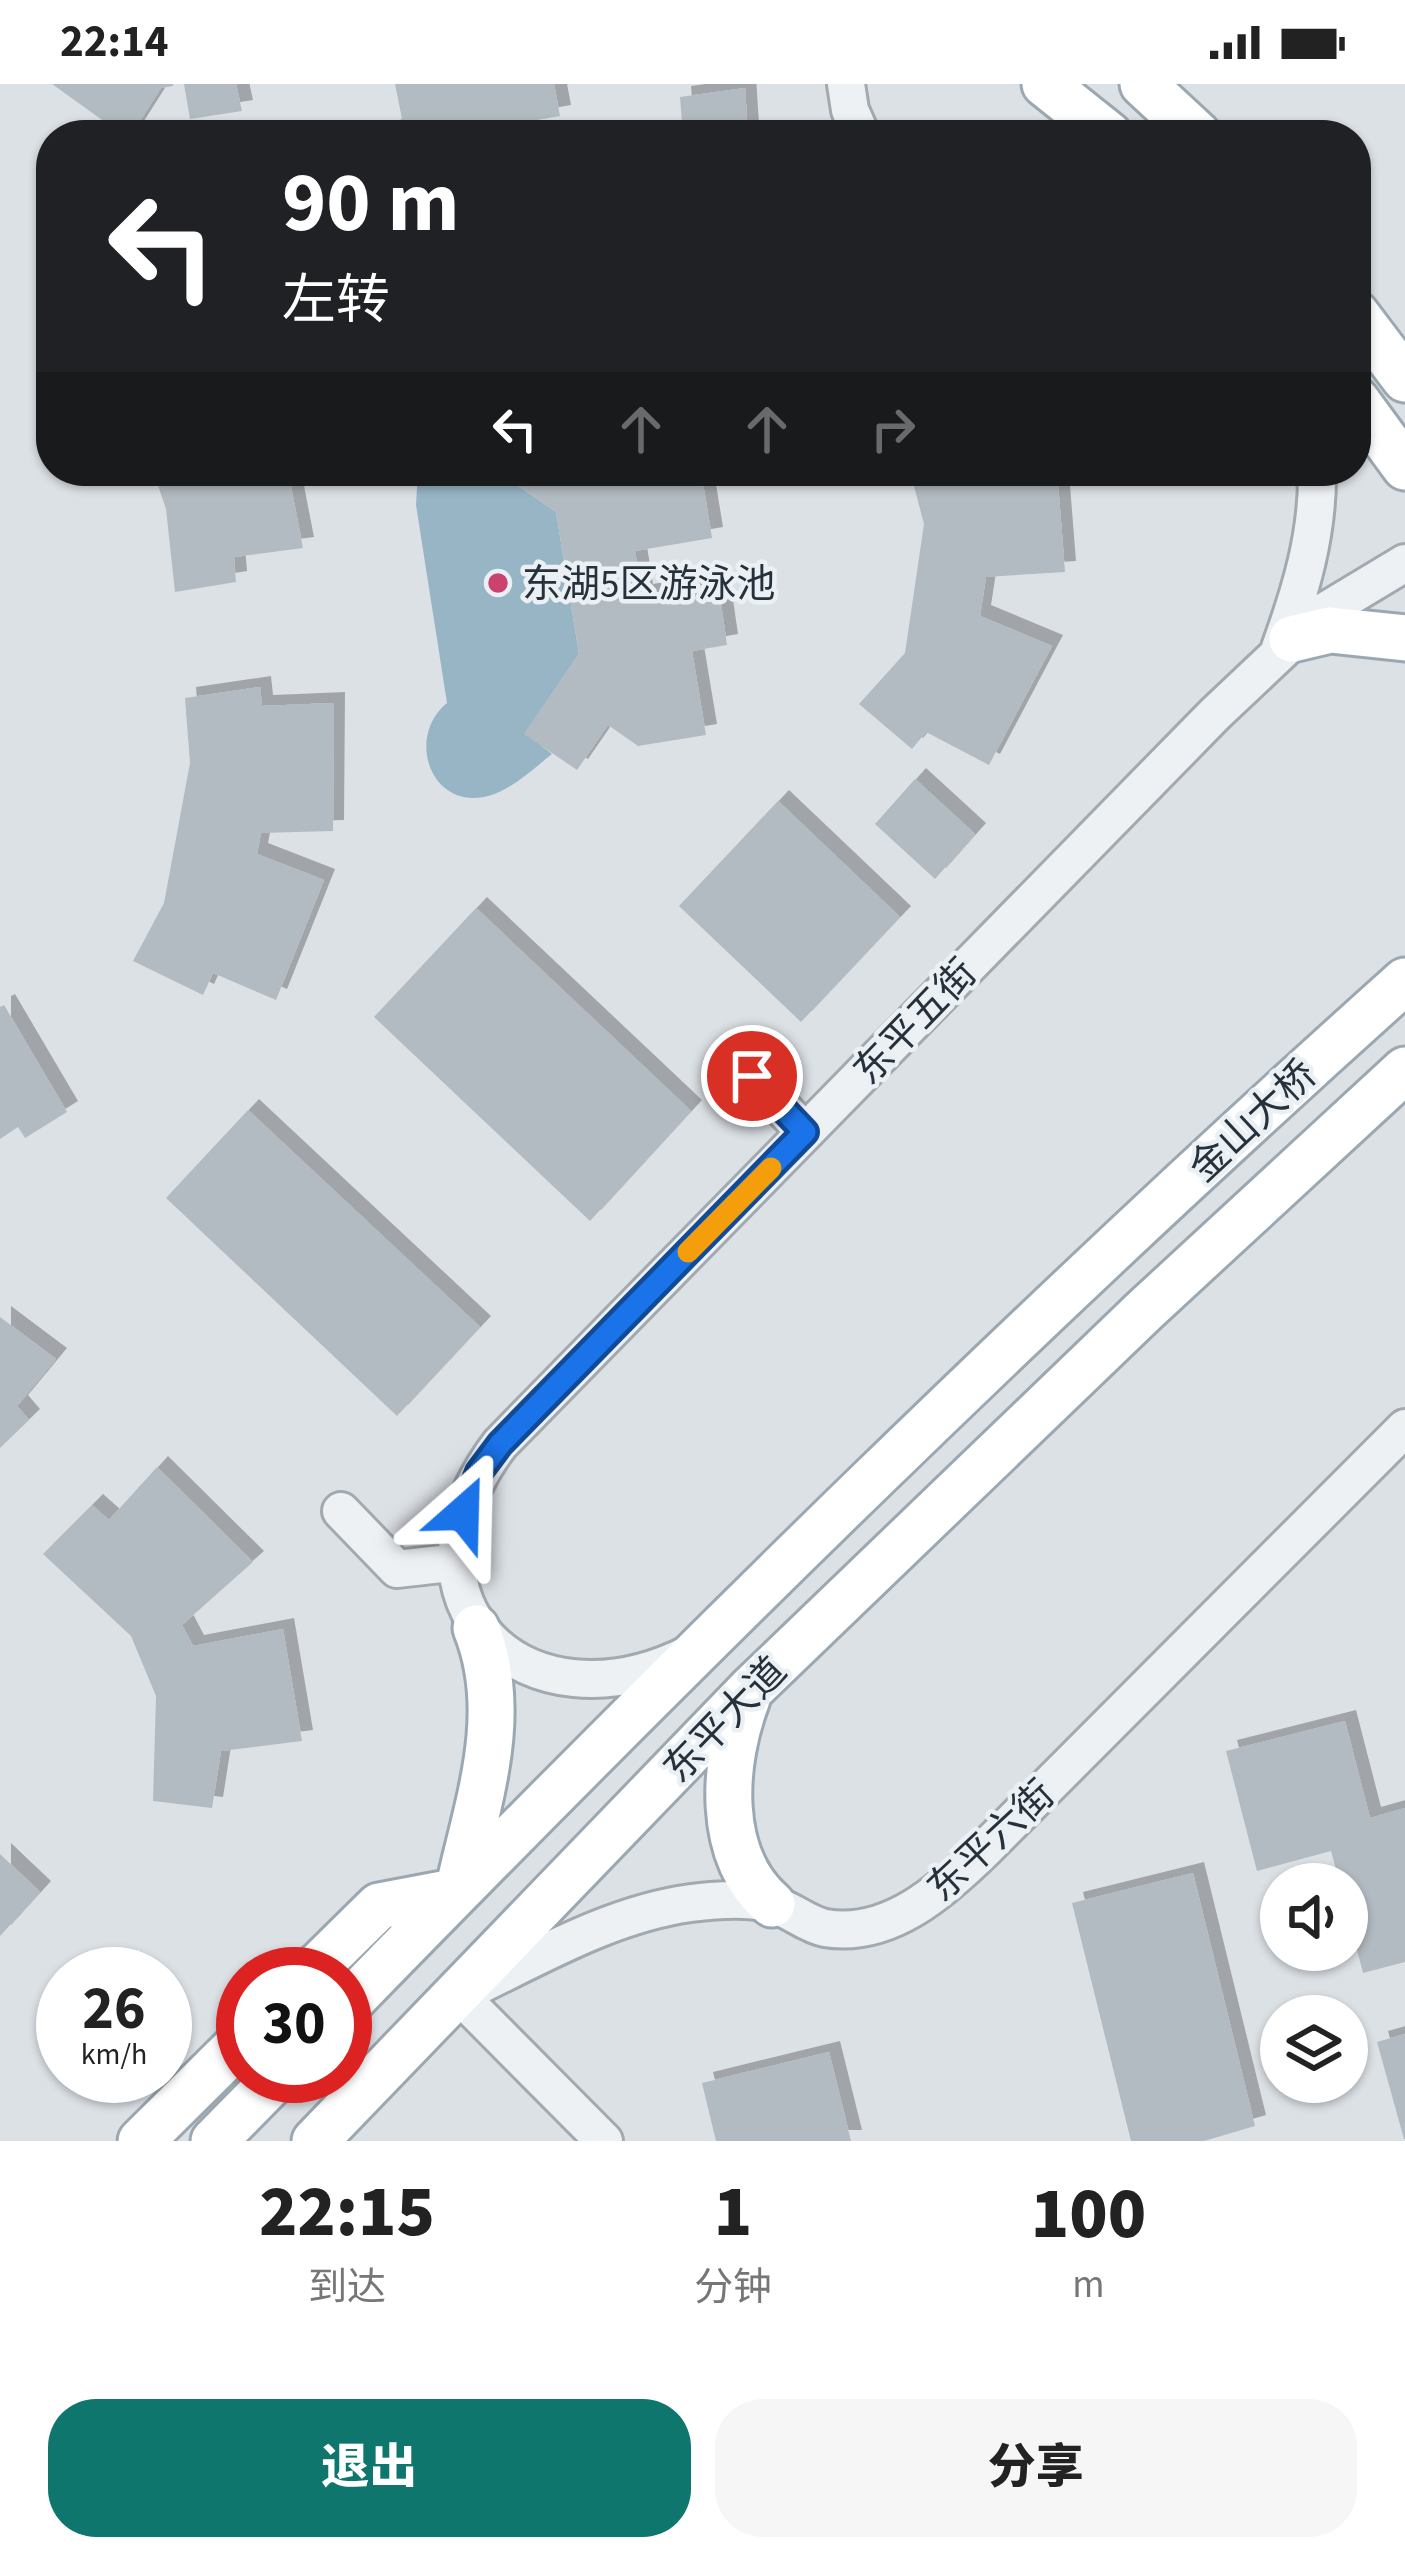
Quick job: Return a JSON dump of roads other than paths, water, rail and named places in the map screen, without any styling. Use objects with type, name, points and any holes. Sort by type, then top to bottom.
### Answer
[{"type":"main road","points":[[1045,84],[1085,120]]},
{"type":"main road","points":[[1143,84],[1182,120]]},
{"type":"main road","points":[[1371,334],[1405,379]]},
{"type":"main road","points":[[1371,421],[1405,467]]},
{"type":"main road","points":[[1285,646],[1330,630],[1405,638]]},
{"type":"main road","name":"金山大桥","points":[[1100,1262],[1405,981]]},
{"type":"main road","name":"金山大桥","points":[[1144,1310],[1405,1070]]},
{"type":"main road","name":"东平大道","points":[[372,1979],[700,1649],[1100,1262]]},
{"type":"main road","name":"东平大道","points":[[315,2141],[750,1690],[1144,1310]]},
{"type":"main road","points":[[337,1947],[379,1906],[458,1891],[493,1717],[492,1682],[476,1628]]},
{"type":"main road","points":[[750,1690],[731,1755],[730,1808],[741,1859],[759,1892],[772,1904]]},
{"type":"main road","points":[[141,2141],[216,2067]]},
{"type":"main road","points":[[214,2141],[251,2103]]},
{"type":"street","points":[[846,84],[854,120]]},
{"type":"street","points":[[1285,646],[1307,563],[1317,486]]},
{"type":"street","name":"东平五街","points":[[476,1628],[458,1562],[460,1529],[467,1497],[500,1444],[1285,646],[1322,613],[1405,563]]},
{"type":"street","points":[[752,1076],[805,1132]]},
{"type":"street","name":"东平六街","points":[[459,1995],[651,1911],[696,1903],[772,1904],[817,1925],[841,1928],[899,1916],[928,1900],[985,1849],[1405,1428]]},
{"type":"street","points":[[341,1511],[397,1569],[458,1562]]},
{"type":"street","points":[[476,1628],[522,1664],[567,1679],[622,1677],[700,1649]]},
{"type":"street","points":[[459,1995],[593,2130]]},
{"type":"water","name":"东湖5区游泳池","points":[[417,486],[519,486],[556,512],[579,654],[525,733],[552,754],[514,784],[488,796],[468,798],[452,793],[430,768],[428,734],[434,717],[447,703],[416,505]]},
{"type":"place","name":"东湖5区游泳池","points":[[498,583]]}]
